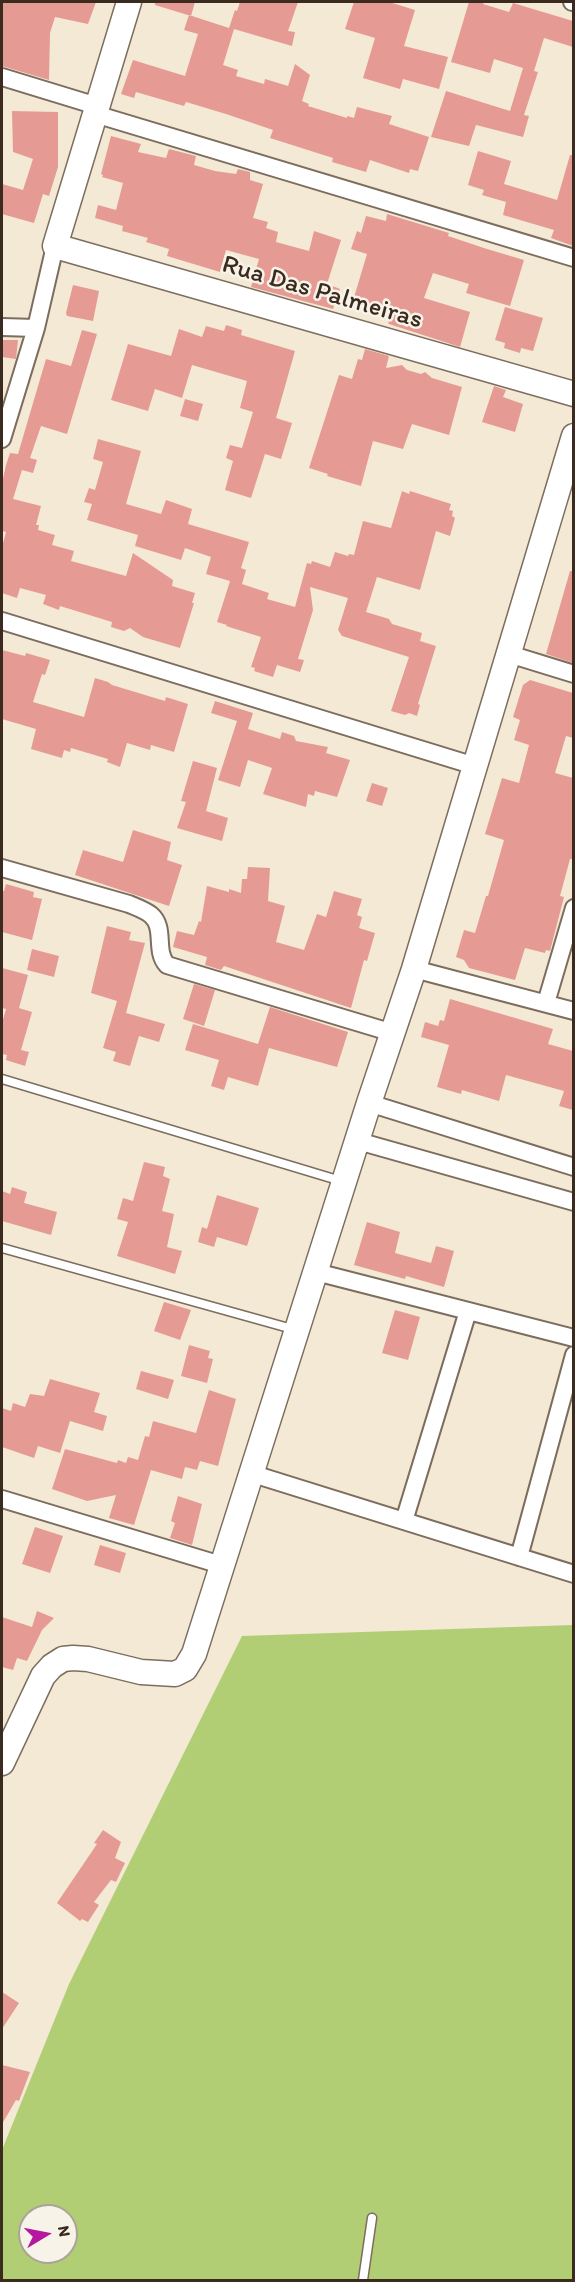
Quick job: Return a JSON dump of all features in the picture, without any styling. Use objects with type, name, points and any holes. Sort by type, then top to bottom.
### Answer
[{"type":"street","points":[[2,439],[36,328],[55,246],[129,2]]},
{"type":"street","points":[[2,77],[96,110],[573,258]]},
{"type":"street","name":"Rua Das Palmeiras","points":[[55,246],[573,394]]},
{"type":"street","points":[[2,327],[36,328]]},
{"type":"street","points":[[2,1763],[43,1676],[63,1659],[88,1659],[141,1672],[175,1674],[185,1669],[194,1654],[250,1473],[414,969],[573,436]]},
{"type":"street","points":[[2,621],[475,766]]},
{"type":"street","points":[[508,654],[573,674]]},
{"type":"street","points":[[2,868],[129,904],[146,912],[156,921],[159,930],[160,955],[167,965],[393,1033]]},
{"type":"street","points":[[546,1003],[573,908]]},
{"type":"street","points":[[414,969],[573,1011]]},
{"type":"street","points":[[369,1103],[573,1167]]},
{"type":"street","points":[[358,1141],[573,1202]]},
{"type":"street","points":[[316,1272],[573,1338]]},
{"type":"street","points":[[404,1521],[468,1311]]},
{"type":"street","points":[[519,1557],[573,1355]]},
{"type":"street","points":[[250,1473],[573,1574]]},
{"type":"street","points":[[2,1499],[221,1564]]},
{"type":"lane","points":[[2,1078],[345,1182]]},
{"type":"lane","points":[[2,1248],[297,1330]]},
{"type":"lane","points":[[363,2280],[372,2218]]},
{"type":"green space","points":[[573,1625],[573,2280],[2,2280],[2,2150],[69,1984],[242,1636]]},
{"type":"building","points":[[3,2],[96,2],[88,24],[55,17],[50,33],[49,80],[2,66]]},
{"type":"building","points":[[155,2],[195,2],[191,16],[155,5]]},
{"type":"building","points":[[240,2],[298,2],[288,31],[295,32],[292,46],[234,29],[223,65],[238,70],[236,76],[264,84],[265,79],[288,86],[295,64],[310,75],[302,101],[309,104],[308,106],[347,118],[347,116],[354,118],[357,107],[392,116],[389,124],[429,137],[418,171],[410,169],[409,173],[370,160],[366,172],[332,162],[333,158],[270,138],[273,130],[226,114],[186,102],[184,106],[136,92],[134,98],[121,94],[133,60],[185,76],[198,34],[184,30],[189,15],[229,28]]},
{"type":"building","points":[[354,2],[389,2],[415,10],[404,46],[448,57],[439,89],[403,79],[400,89],[363,78],[375,38],[345,29]]},
{"type":"building","points":[[469,2],[484,2],[483,4],[509,12],[513,3],[573,21],[573,47],[544,38],[534,71],[538,72],[524,115],[529,116],[523,137],[476,125],[469,146],[431,137],[446,91],[510,111],[523,68],[494,59],[490,73],[451,62]]},
{"type":"building","points":[[12,111],[58,112],[58,167],[49,196],[43,194],[34,223],[2,214],[2,184],[23,190],[33,159],[13,152]]},
{"type":"building","points":[[111,136],[141,144],[138,152],[166,158],[169,149],[196,156],[194,165],[215,171],[236,174],[238,169],[250,172],[250,180],[263,184],[253,218],[268,222],[266,228],[278,232],[276,242],[309,251],[314,231],[341,240],[327,284],[340,289],[333,309],[251,287],[259,259],[226,250],[220,272],[167,256],[169,249],[146,242],[148,238],[122,231],[123,226],[95,218],[98,205],[116,210],[123,183],[102,177],[101,174]]},
{"type":"building","points":[[478,151],[511,161],[504,184],[557,200],[570,155],[573,155],[573,246],[551,238],[554,230],[503,215],[506,202],[482,195],[484,190],[468,185]]},
{"type":"building","points":[[387,214],[524,260],[510,306],[466,293],[469,284],[433,273],[424,298],[470,312],[460,347],[389,324],[391,314],[352,304],[367,254],[351,249],[357,231],[361,233],[366,216],[386,221]]},
{"type":"building","points":[[73,285],[99,291],[93,321],[67,316]]},
{"type":"building","points":[[505,307],[543,318],[533,351],[521,348],[520,353],[504,348],[505,343],[495,340]]},
{"type":"building","points":[[226,325],[242,330],[241,335],[295,351],[276,418],[292,423],[281,459],[265,454],[251,498],[225,490],[233,461],[226,458],[230,445],[242,448],[253,412],[240,408],[247,381],[192,365],[182,398],[155,389],[148,411],[111,400],[128,344],[171,356],[179,329],[202,337],[206,326],[224,331]]},
{"type":"building","points":[[82,330],[97,334],[67,434],[41,426],[30,458],[37,460],[33,473],[22,470],[13,499],[41,506],[36,525],[39,525],[38,530],[55,535],[52,545],[74,551],[71,561],[126,576],[133,553],[173,580],[172,586],[195,593],[180,648],[143,637],[130,628],[124,631],[111,627],[112,622],[60,606],[59,610],[43,604],[46,595],[20,588],[17,598],[2,593],[2,547],[6,532],[2,531],[2,483],[6,465],[10,453],[18,454],[46,359],[71,366]]},
{"type":"building","points":[[2,340],[18,340],[16,359],[2,357]]},
{"type":"building","points":[[365,349],[389,356],[386,368],[402,365],[407,370],[421,374],[425,372],[432,378],[462,387],[449,435],[412,424],[403,449],[373,441],[361,486],[309,468],[339,375],[352,379],[358,359],[362,360]]},
{"type":"building","points":[[494,386],[506,390],[503,397],[523,404],[515,432],[482,422]]},
{"type":"building","points":[[185,399],[203,404],[198,421],[180,416]]},
{"type":"building","points":[[98,439],[141,451],[126,504],[161,514],[166,500],[192,509],[188,524],[249,542],[241,568],[246,570],[242,584],[269,593],[267,599],[295,607],[307,563],[311,564],[312,561],[330,567],[335,552],[348,556],[349,554],[354,555],[363,521],[391,528],[402,491],[409,494],[410,491],[451,504],[449,510],[453,511],[452,516],[455,518],[450,536],[436,531],[420,590],[377,577],[366,612],[389,619],[392,624],[422,633],[420,641],[436,646],[418,704],[420,705],[417,716],[391,711],[409,657],[342,636],[338,630],[348,598],[310,587],[313,610],[298,659],[304,660],[300,672],[277,665],[273,677],[254,671],[255,668],[251,667],[261,637],[217,622],[230,581],[206,574],[211,557],[185,548],[181,560],[135,546],[138,535],[87,520],[92,504],[84,502],[89,488],[95,490],[103,462],[93,459]]},
{"type":"building","points":[[570,571],[573,571],[573,663],[546,654]]},
{"type":"building","points":[[2,650],[25,656],[26,653],[50,660],[45,675],[42,674],[33,702],[84,717],[95,678],[165,701],[166,697],[188,704],[174,752],[151,745],[150,750],[127,743],[120,767],[107,762],[108,759],[71,748],[70,752],[64,750],[62,758],[31,749],[36,729],[2,719]]},
{"type":"building","points":[[530,680],[573,693],[573,738],[566,736],[555,773],[573,778],[573,859],[570,859],[560,896],[564,897],[550,951],[546,950],[545,953],[525,948],[515,980],[469,968],[464,960],[456,957],[464,930],[475,933],[504,840],[485,834],[502,778],[519,783],[529,745],[514,740],[520,720],[513,717],[523,685]]},
{"type":"building","points":[[215,701],[253,713],[248,729],[280,739],[282,732],[294,736],[296,741],[328,747],[326,753],[350,760],[337,797],[315,791],[314,796],[308,794],[306,807],[263,794],[272,768],[248,760],[240,787],[218,780],[237,721],[211,713]]},
{"type":"building","points":[[193,761],[217,768],[206,811],[228,818],[222,841],[177,828],[186,802],[181,801]]},
{"type":"building","points":[[372,783],[388,788],[382,806],[366,801]]},
{"type":"building","points":[[133,830],[171,842],[167,860],[182,865],[169,906],[75,875],[83,850],[123,862]]},
{"type":"building","points":[[248,867],[270,868],[268,901],[285,906],[276,942],[304,950],[317,914],[326,917],[334,891],[362,899],[357,915],[362,917],[359,928],[375,933],[367,961],[364,960],[351,1008],[224,966],[221,970],[205,965],[207,957],[173,947],[177,931],[194,935],[199,921],[201,922],[207,886],[241,893],[242,879],[247,879]]},
{"type":"building","points":[[6,884],[34,892],[33,897],[42,899],[32,940],[2,932],[2,891]]},
{"type":"building","points":[[107,926],[131,932],[129,940],[145,943],[126,1013],[165,1024],[159,1042],[139,1036],[130,1066],[113,1061],[116,1052],[103,1048],[117,1001],[91,993]]},
{"type":"building","points":[[32,949],[59,956],[54,977],[27,970]]},
{"type":"building","points":[[2,968],[28,975],[19,1008],[32,1012],[21,1050],[29,1052],[25,1066],[6,1060],[7,1055],[2,1054],[2,1023],[6,1009],[2,1008]]},
{"type":"building","points":[[194,984],[215,990],[204,1026],[183,1019]]},
{"type":"building","points":[[450,999],[553,1029],[548,1044],[573,1051],[573,1110],[559,1106],[564,1091],[506,1075],[499,1101],[462,1090],[461,1094],[437,1087],[449,1045],[421,1037],[425,1022],[438,1026],[440,1020],[444,1021]]},
{"type":"building","points":[[270,1007],[348,1032],[337,1067],[269,1048],[258,1086],[228,1077],[224,1090],[211,1086],[219,1060],[185,1050],[193,1024],[258,1044]]},
{"type":"building","points":[[144,1162],[165,1167],[163,1176],[170,1179],[162,1211],[174,1214],[167,1247],[182,1251],[175,1274],[117,1256],[128,1222],[117,1219],[123,1198],[133,1201]]},
{"type":"building","points":[[12,1187],[27,1192],[24,1203],[57,1212],[51,1235],[2,1221],[2,1191],[10,1194]]},
{"type":"building","points":[[217,1195],[259,1208],[247,1246],[217,1237],[214,1247],[198,1242],[202,1227],[207,1229]]},
{"type":"building","points":[[367,1222],[400,1232],[395,1253],[431,1263],[436,1246],[454,1251],[444,1287],[354,1265]]},
{"type":"building","points":[[164,1302],[191,1310],[180,1340],[154,1331]]},
{"type":"building","points":[[395,1310],[420,1317],[408,1360],[382,1353]]},
{"type":"building","points":[[189,1345],[210,1351],[208,1358],[213,1359],[207,1383],[181,1376]]},
{"type":"building","points":[[141,1371],[174,1380],[168,1399],[136,1389]]},
{"type":"building","points":[[50,1379],[100,1393],[94,1412],[107,1416],[103,1431],[70,1421],[60,1453],[38,1446],[34,1458],[2,1447],[2,1408],[11,1411],[13,1403],[25,1407],[30,1394],[44,1396]]},
{"type":"building","points":[[209,1390],[236,1399],[218,1466],[200,1461],[197,1470],[185,1467],[182,1479],[151,1470],[134,1525],[109,1518],[116,1495],[87,1501],[52,1489],[65,1449],[117,1463],[118,1460],[126,1463],[128,1457],[138,1460],[145,1436],[149,1437],[153,1421],[196,1433]]},
{"type":"building","points":[[178,1496],[202,1504],[192,1545],[170,1538],[175,1523],[171,1521]]},
{"type":"building","points":[[35,1527],[63,1536],[50,1573],[22,1564]]},
{"type":"building","points":[[100,1545],[126,1553],[120,1573],[94,1565]]},
{"type":"building","points":[[37,1611],[54,1618],[42,1630],[27,1661],[17,1658],[13,1670],[2,1667],[2,1617],[32,1627]]},
{"type":"building","points":[[103,1830],[121,1842],[115,1858],[125,1863],[116,1882],[111,1880],[94,1902],[99,1905],[88,1922],[82,1919],[80,1921],[57,1903],[97,1844],[94,1843]]},
{"type":"building","points":[[2,1992],[19,2003],[2,2029]]},
{"type":"building","points":[[2,2065],[30,2072],[19,2101],[16,2100],[2,2124]]}]
